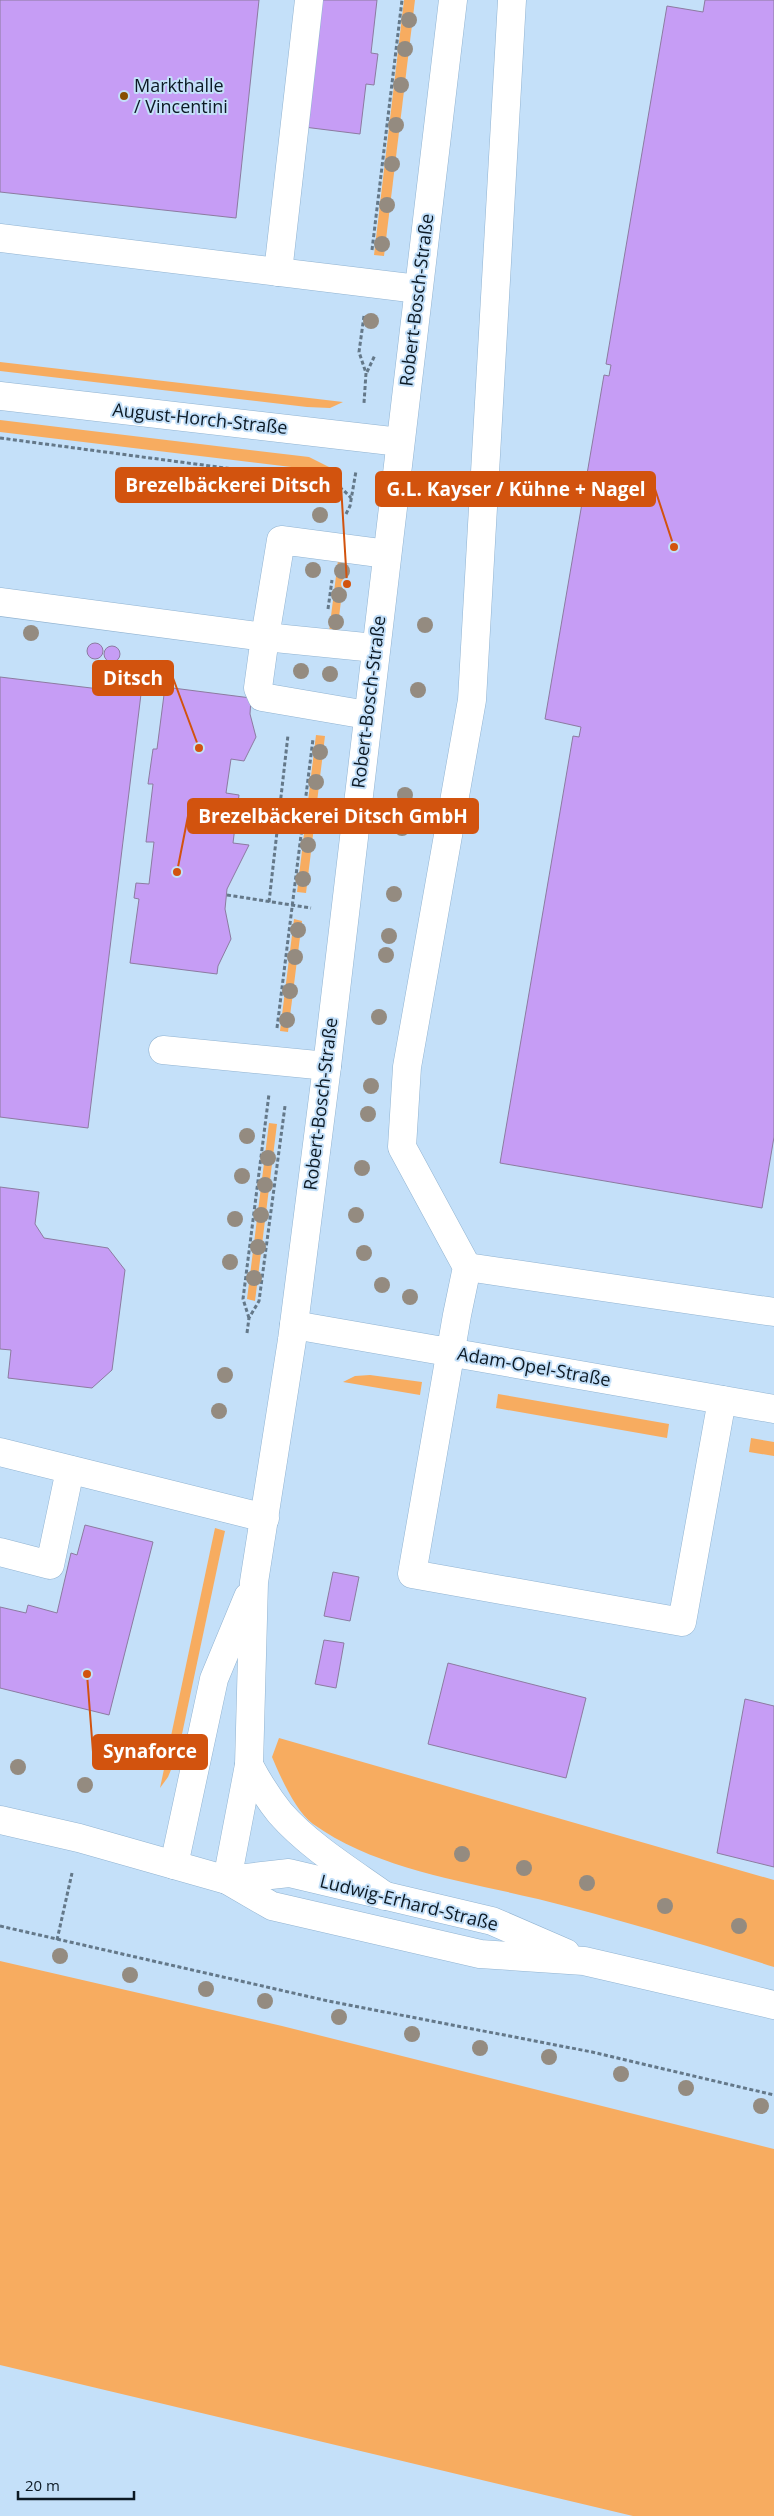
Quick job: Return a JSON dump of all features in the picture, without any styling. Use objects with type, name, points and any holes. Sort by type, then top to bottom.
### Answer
[{"type":"street","points":[[278,272],[309,0]]},
{"type":"street","name":"Robert-Bosch-Straße","points":[[227,1880],[249,1765],[254,1582],[294,1325],[327,1066],[453,0]]},
{"type":"street","points":[[512,0],[472,700],[407,1067],[402,1147],[467,1267],[412,1574],[682,1622],[722,1400]]},
{"type":"street","points":[[0,238],[418,288]]},
{"type":"street","name":"August-Horch-Straße","points":[[0,396],[400,442]]},
{"type":"street","points":[[367,715],[262,697],[258,688],[281,540],[387,554]]},
{"type":"street","points":[[0,602],[265,637],[375,648]]},
{"type":"street","points":[[163,1050],[327,1066]]},
{"type":"street","points":[[467,1267],[774,1312]]},
{"type":"street","name":"Adam-Opel-Straße","points":[[294,1325],[774,1409]]},
{"type":"street","points":[[0,1452],[265,1518]]},
{"type":"street","points":[[0,1552],[50,1565],[70,1470]]},
{"type":"street","name":"Robert-Bosch-Straße","points":[[174,1865],[214,1679],[254,1582]]},
{"type":"street","points":[[249,1765],[272,1802],[300,1832],[387,1897]]},
{"type":"street","name":"Ludwig-Erhard-Straße","points":[[0,1820],[79,1838],[227,1880],[272,1906],[480,1954],[584,1961],[774,2005]]},
{"type":"street","name":"Ludwig-Erhard-Straße","points":[[227,1880],[289,1873],[492,1921],[584,1961]]},
{"type":"path","points":[[366,386],[366,373],[359,352],[402,0]]},
{"type":"path","points":[[0,438],[278,475],[291,474],[328,479],[340,485],[352,498]]},
{"type":"path","points":[[324,642],[340,526],[352,498],[354,488]]},
{"type":"path","points":[[269,902],[304,704]]},
{"type":"path","points":[[247,1334],[250,1318],[243,1299],[292,906],[304,704]]},
{"type":"path","points":[[227,895],[311,908]]},
{"type":"path","points":[[57,1940],[72,1874]]},
{"type":"path","points":[[0,1926],[328,2001],[592,2052],[774,2095]]},
{"type":"shaded area","points":[[404,0],[415,0],[384,256],[374,255]]},
{"type":"shaded area","points":[[0,362],[343,402],[330,408],[307,407],[0,371]]},
{"type":"shaded area","points":[[0,420],[309,457],[341,473],[0,432]]},
{"type":"shaded area","points":[[338,560],[346,561],[337,633],[329,632]]},
{"type":"shaded area","points":[[316,735],[325,736],[306,893],[297,892]]},
{"type":"shaded area","points":[[294,919],[302,921],[288,1032],[280,1031]]},
{"type":"shaded area","points":[[269,1123],[277,1124],[255,1301],[247,1299]]},
{"type":"shaded area","points":[[370,1375],[422,1382],[420,1395],[343,1382],[355,1376]]},
{"type":"shaded area","points":[[498,1394],[669,1424],[667,1438],[496,1408]]},
{"type":"shaded area","points":[[751,1438],[774,1442],[774,1456],[749,1452]]},
{"type":"shaded area","points":[[215,1528],[225,1531],[178,1753],[168,1777],[160,1788]]},
{"type":"shaded area","points":[[279,1738],[774,1880],[774,1967],[686,1940],[538,1899],[421,1872],[364,1852],[313,1824],[301,1811],[289,1793],[272,1757]]},
{"type":"shaded area","points":[[0,1961],[282,2026],[774,2149],[774,2516],[633,2516],[0,2365]]},
{"type":"building","name":"Markthalle / Vincentini","points":[[0,0],[259,0],[236,218],[0,192]]},
{"type":"building","points":[[319,0],[377,0],[371,53],[378,54],[374,85],[366,84],[360,134],[304,127]]},
{"type":"building","points":[[705,0],[774,0],[774,1137],[762,1208],[500,1163],[573,736],[579,737],[581,727],[545,719],[604,375],[609,376],[611,365],[606,364],[667,6],[703,12]]},
{"type":"building","points":[[95,643],[101,645],[103,651],[101,657],[95,659],[89,657],[87,651],[89,645]]},
{"type":"building","points":[[109,646],[115,646],[120,651],[118,660],[109,662],[104,657],[104,651]]},
{"type":"building","points":[[0,677],[141,694],[88,1128],[0,1117]]},
{"type":"building","points":[[165,687],[251,698],[250,714],[256,737],[244,761],[231,759],[226,793],[239,795],[233,843],[249,845],[227,889],[225,909],[231,939],[218,966],[217,974],[130,963],[139,899],[134,898],[136,883],[149,884],[154,842],[146,842],[153,784],[148,784],[153,749],[157,749]]},
{"type":"building","points":[[0,1187],[39,1192],[35,1224],[44,1238],[108,1248],[125,1270],[112,1370],[92,1388],[8,1378],[11,1350],[0,1349]]},
{"type":"building","points":[[85,1525],[153,1542],[109,1715],[0,1688],[0,1607],[26,1613],[28,1605],[57,1613],[71,1553],[77,1555]]},
{"type":"building","points":[[333,1572],[359,1577],[350,1621],[324,1616]]},
{"type":"building","points":[[324,1640],[344,1643],[336,1688],[315,1684]]},
{"type":"building","points":[[448,1663],[586,1698],[566,1778],[428,1744]]},
{"type":"building","points":[[745,1699],[774,1706],[774,1867],[717,1853]]},
{"type":"place","name":"Markthalle / Vincentini","points":[[124,96]]},
{"type":"place","name":"G.L. Kayser / Kühne + Nagel","points":[[674,547]]},
{"type":"place","name":"Brezelbäckerei Ditsch","points":[[347,584]]},
{"type":"place","name":"Ditsch","points":[[199,748]]},
{"type":"place","name":"Brezelbäckerei Ditsch GmbH","points":[[177,872]]},
{"type":"place","name":"Synaforce","points":[[87,1674]]}]
